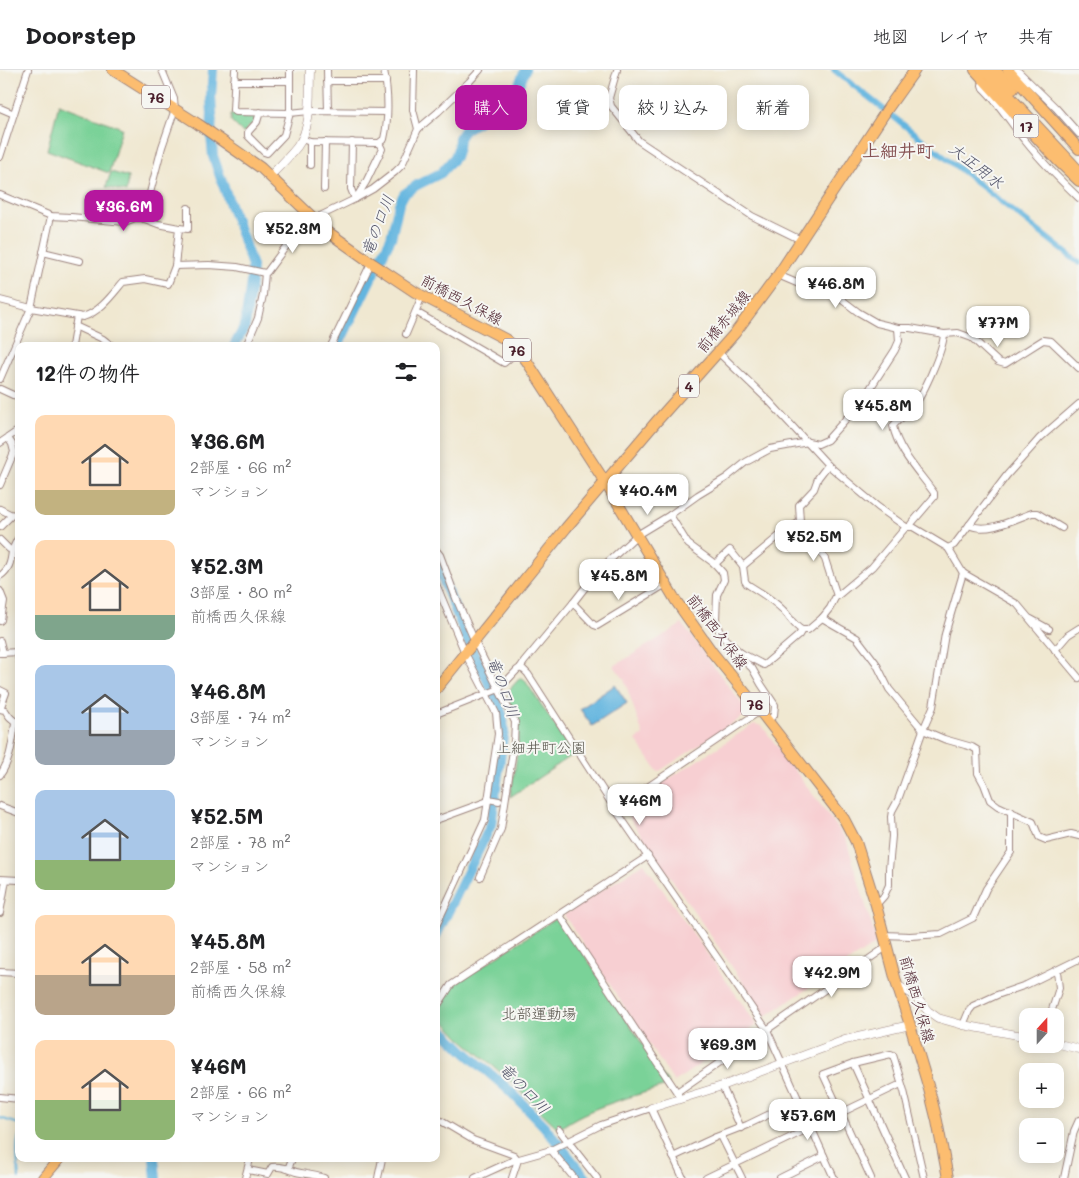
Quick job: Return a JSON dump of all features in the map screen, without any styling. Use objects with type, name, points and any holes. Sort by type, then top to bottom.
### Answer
[{"type":"main road","name":"前橋西久保線","points":[[112,70],[200,125],[261,168],[328,232],[375,266],[422,296],[497,334],[505,339],[526,360],[605,482],[676,601],[712,652],[844,819],[856,842],[876,905],[897,985],[937,1121],[948,1178]]},
{"type":"main road","name":"前橋赤城線","points":[[440,684],[566,528],[735,333],[778,275],[915,70]]},
{"type":"main road","name":"17","points":[[975,70],[985,75],[1079,171]]},
{"type":"main road","name":"17","points":[[995,70],[1079,161]]},
{"type":"main road","name":"17","points":[[1008,70],[1079,149]]},
{"type":"main road","name":"17","points":[[985,75],[1058,161],[1079,181]]},
{"type":"main road","points":[[43,1178],[56,1162]]},
{"type":"street","points":[[0,157],[28,70]]},
{"type":"street","points":[[144,219],[162,147],[175,109],[174,99],[162,70]]},
{"type":"street","points":[[234,70],[233,110],[236,112],[387,112]]},
{"type":"street","points":[[260,112],[257,122],[248,132],[248,136],[267,153],[284,136],[290,113],[290,70]]},
{"type":"street","points":[[310,70],[306,140],[310,165]]},
{"type":"street","points":[[327,70],[328,111]]},
{"type":"street","points":[[270,176],[306,140],[379,143],[384,139],[387,112],[384,70]]},
{"type":"street","points":[[414,70],[413,110],[418,129]]},
{"type":"street","points":[[617,70],[610,98],[611,106],[640,141],[752,216],[801,240]]},
{"type":"street","points":[[1017,70],[1056,108],[1079,134]]},
{"type":"street","points":[[175,266],[209,265],[267,272],[304,222],[355,199],[373,189],[395,172],[402,164],[418,129],[469,82],[477,71]]},
{"type":"street","points":[[985,75],[983,88],[1004,112],[1038,158],[1079,198]]},
{"type":"street","points":[[234,81],[290,81]]},
{"type":"street","points":[[327,81],[386,81]]},
{"type":"street","points":[[0,108],[14,114]]},
{"type":"street","points":[[324,189],[325,142]]},
{"type":"street","points":[[352,142],[351,190],[355,199]]},
{"type":"street","points":[[355,199],[382,150],[379,143]]},
{"type":"street","points":[[0,195],[51,216],[124,222],[135,218],[188,229],[188,208]]},
{"type":"street","points":[[16,342],[31,308],[51,216]]},
{"type":"street","points":[[0,300],[31,308],[83,317],[92,314],[123,282],[145,279],[168,284],[175,266],[179,228]]},
{"type":"street","points":[[43,252],[80,262]]},
{"type":"street","points":[[333,342],[375,266]]},
{"type":"street","points":[[248,342],[258,318],[263,295],[264,272]]},
{"type":"street","points":[[778,275],[813,290],[832,293],[877,323],[898,328],[910,328],[944,334],[958,333],[972,338],[998,362],[1005,364],[1044,340],[1051,341],[1079,368]]},
{"type":"street","points":[[406,334],[422,296]]},
{"type":"street","points":[[416,312],[504,364],[518,351]]},
{"type":"street","points":[[73,342],[77,316]]},
{"type":"street","points":[[75,326],[107,342]]},
{"type":"street","points":[[440,713],[500,689],[520,668],[598,572],[637,535],[726,478],[746,462],[770,449],[808,442],[818,444],[827,440],[862,401],[895,350],[898,342],[898,328]]},
{"type":"street","points":[[715,564],[730,550],[743,566],[747,584],[784,611],[798,628],[808,630],[822,618],[837,596],[872,567],[934,497],[934,492],[904,451],[893,426],[896,421],[911,410],[920,395],[931,375],[944,341],[944,334]]},
{"type":"street","points":[[0,379],[15,345]]},
{"type":"street","points":[[718,352],[770,402],[828,465],[878,508],[908,527],[912,527],[948,548],[963,573],[1017,604],[1079,678]]},
{"type":"street","points":[[0,390],[15,395]]},
{"type":"street","points":[[948,548],[954,545],[1006,475],[1040,438],[1079,404]]},
{"type":"street","points":[[0,442],[15,433]]},
{"type":"street","points":[[0,485],[14,452],[8,438]]},
{"type":"street","points":[[828,465],[818,478],[814,489],[799,505],[800,522],[825,559],[837,596]]},
{"type":"street","points":[[0,509],[12,516]]},
{"type":"street","points":[[969,525],[975,528],[1004,524],[1032,513],[1037,513],[1062,528]]},
{"type":"street","points":[[0,526],[15,514]]},
{"type":"street","points":[[670,515],[688,544],[724,573],[724,580],[717,595],[716,620],[719,630],[725,639],[741,653],[764,665],[799,635],[802,630]]},
{"type":"street","points":[[743,566],[785,531],[800,522]]},
{"type":"street","points":[[0,540],[12,550]]},
{"type":"street","points":[[0,576],[10,565],[12,550],[15,545]]},
{"type":"street","points":[[440,555],[487,695],[496,713],[498,734],[485,820],[440,917]]},
{"type":"street","points":[[876,905],[884,896],[889,885],[892,810],[898,800],[933,706],[945,634],[963,573]]},
{"type":"street","points":[[573,603],[597,626],[666,584]]},
{"type":"street","points":[[0,591],[4,601],[0,621]]},
{"type":"street","points":[[440,591],[470,647],[500,689],[515,722],[514,744],[501,829],[480,877]]},
{"type":"street","points":[[1028,617],[1049,629]]},
{"type":"street","points":[[822,618],[857,638],[876,663],[889,689],[923,730],[977,750],[978,773],[990,800],[998,806],[1033,822],[1039,837],[1046,840],[1070,834],[1079,836]]},
{"type":"street","points":[[1055,650],[1068,635],[1079,628]]},
{"type":"street","points":[[0,641],[2,653],[15,652]]},
{"type":"street","points":[[741,653],[743,660],[752,668],[775,705],[774,715],[768,721]]},
{"type":"street","points":[[520,668],[528,674],[616,809],[767,1030],[834,1178]]},
{"type":"street","points":[[0,690],[6,693],[0,709],[5,710],[15,721]]},
{"type":"street","points":[[616,809],[760,711]]},
{"type":"street","points":[[0,775],[9,758],[15,724]]},
{"type":"street","points":[[440,818],[488,800],[499,801]]},
{"type":"street","points":[[0,806],[15,812]]},
{"type":"street","points":[[884,935],[941,934],[973,918],[986,889],[1011,852],[1010,811]]},
{"type":"street","points":[[440,1002],[451,985],[648,856]]},
{"type":"street","points":[[0,913],[3,880]]},
{"type":"street","points":[[559,914],[679,1096]]},
{"type":"street","points":[[679,1096],[767,1030],[888,948]]},
{"type":"street","points":[[963,1025],[973,1006],[997,995],[1026,986],[1079,959]]},
{"type":"street","points":[[1053,1008],[1060,988],[1057,971]]},
{"type":"street","points":[[0,972],[15,973]]},
{"type":"street","points":[[897,985],[914,995],[928,1012],[938,1018],[963,1025],[1019,1035]]},
{"type":"street","points":[[475,1178],[512,1161],[553,1149],[566,1140],[601,1125],[679,1096],[722,1086],[845,1040],[910,1025]]},
{"type":"street","points":[[1064,1045],[1079,1049]]},
{"type":"street","points":[[871,1178],[823,1074],[853,1063],[891,1054],[894,1055],[904,1091],[924,1178]]},
{"type":"street","points":[[853,1063],[905,1178]]},
{"type":"street","points":[[706,1178],[901,1084]]},
{"type":"street","points":[[722,1086],[740,1128]]},
{"type":"street","points":[[0,1097],[15,1099]]},
{"type":"street","points":[[673,1157],[799,1100]]},
{"type":"street","points":[[651,1108],[683,1178]]},
{"type":"street","points":[[440,1120],[473,1140],[514,1155],[518,1160]]},
{"type":"street","points":[[1064,1178],[1074,1131],[1079,1120]]},
{"type":"street","points":[[559,1130],[597,1178]]},
{"type":"street","points":[[721,1136],[742,1178]]},
{"type":"street","points":[[553,1149],[574,1178]]},
{"type":"street","points":[[780,1178],[824,1156]]},
{"type":"street","points":[[512,1178],[518,1160]]},
{"type":"street","points":[[245,1178],[249,1162]]},
{"type":"street","points":[[288,1169],[291,1162]]},
{"type":"street","points":[[378,1178],[381,1162]]},
{"type":"street","points":[[248,1170],[268,1174],[272,1168],[279,1166],[324,1178]]},
{"type":"shaded area","points":[[682,624],[745,708],[744,716],[658,772],[636,740],[643,735],[624,679],[614,666]]},
{"type":"shaded area","points":[[754,724],[762,726],[846,839],[877,943],[766,1016],[627,814],[628,805]]},
{"type":"shaded area","points":[[644,863],[757,1025],[674,1082],[564,915]]},
{"type":"green space","points":[[59,104],[122,128],[109,173],[47,150]]},
{"type":"green space","points":[[231,114],[254,115],[256,117],[255,121],[243,133],[231,121]]},
{"type":"green space","points":[[111,172],[128,177],[126,192],[106,187]]},
{"type":"green space","name":"上細井町公園","points":[[520,678],[524,679],[574,754],[510,797],[518,733],[508,691]]},
{"type":"green space","name":"北部運動場","points":[[556,918],[561,919],[669,1085],[597,1108],[570,1121],[559,1129],[513,1083],[459,1037],[440,1018],[440,1004],[452,986]]},
{"type":"water","points":[[615,685],[627,703],[592,726],[580,709]]},
{"type":"waterway","points":[[213,70],[211,96],[213,156],[252,266],[245,326],[236,342]]},
{"type":"waterway","name":"竜の口川","points":[[340,342],[391,238],[399,204],[404,194],[441,173],[455,157],[459,138],[464,130],[495,112],[518,87],[525,70]]},
{"type":"waterway","name":"大正用水","points":[[834,70],[1079,263]]},
{"type":"waterway","name":"竜の口川","points":[[440,572],[466,637],[502,714],[504,730],[491,825],[440,928]]},
{"type":"waterway","name":"竜の口川","points":[[440,1028],[510,1091],[544,1126],[586,1178]]},
{"type":"waterway","points":[[0,1118],[15,1123]]},
{"type":"waterway","points":[[18,1162],[19,1178]]},
{"type":"waterway","points":[[154,1162],[156,1178]]},
{"type":"district","name":"上細井町","points":[[898,150]]}]
